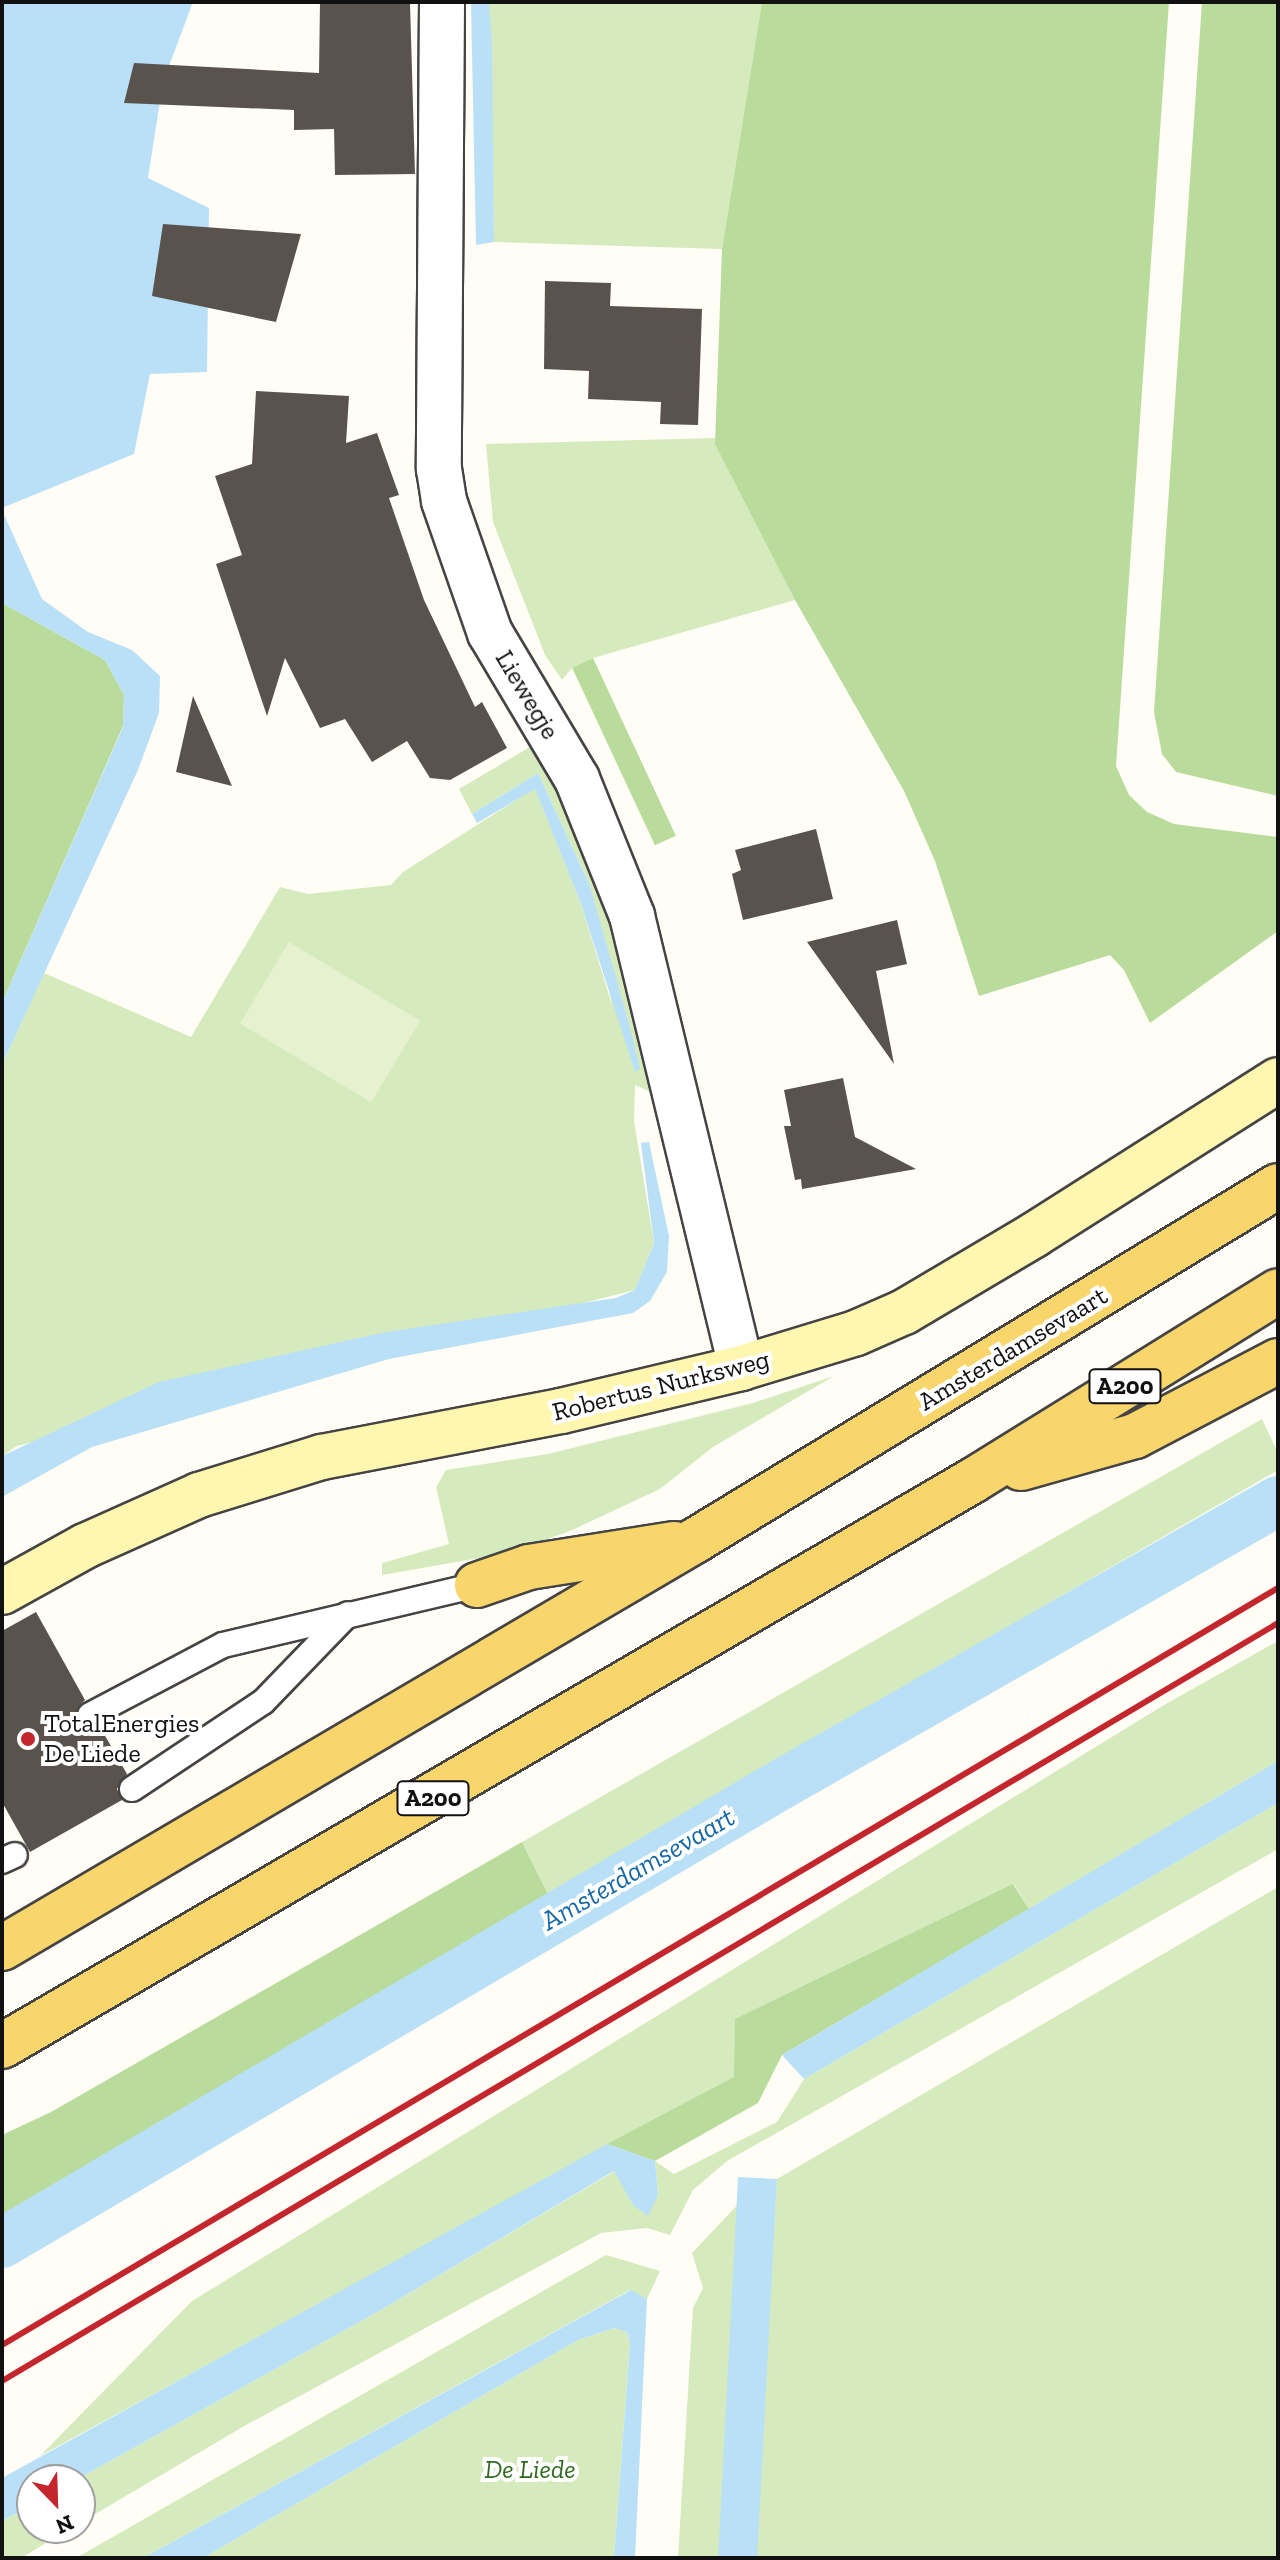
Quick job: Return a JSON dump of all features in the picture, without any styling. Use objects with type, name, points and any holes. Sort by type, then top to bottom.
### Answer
[{"type":"main road","name":"Robertus Nurksweg","points":[[2,1592],[85,1546],[199,1495],[322,1457],[561,1411],[741,1368],[856,1333],[904,1312],[1278,1080]]},
{"type":"main road","name":"Amsterdamsevaart","points":[[2,1948],[696,1540],[1278,1186]]},
{"type":"main road","name":"A200","points":[[2,2046],[972,1481],[1278,1291]]},
{"type":"main road","name":"A200","points":[[972,1481],[1135,1436],[1278,1361]]},
{"type":"main road","points":[[477,1585],[529,1567],[696,1540]]},
{"type":"street","name":"Liewegje","points":[[442,2],[439,469],[444,501],[490,633],[577,779],[632,916],[741,1368]]},
{"type":"lane","points":[[90,1715],[223,1645],[477,1585]]},
{"type":"lane","points":[[132,1789],[263,1702],[348,1614]]},
{"type":"green space","points":[[489,2],[762,2],[722,249],[494,242]]},
{"type":"green space","points":[[762,2],[1169,2],[1116,766],[1129,795],[1147,812],[1174,824],[1278,837],[1278,931],[1150,1023],[1124,970],[1110,955],[979,996],[935,861],[904,791],[795,600],[715,444],[722,249]]},
{"type":"green space","points":[[1202,2],[1278,2],[1278,796],[1176,772],[1162,754],[1154,712]]},
{"type":"green space","points":[[715,438],[795,600],[593,658],[572,668],[562,680],[545,655],[493,522],[486,444]]},
{"type":"green space","points":[[2,603],[105,660],[124,695],[123,726],[2,1003]]},
{"type":"green space","points":[[593,658],[676,836],[655,845],[572,668]]},
{"type":"green space","points":[[535,744],[608,910],[653,1093],[635,1085],[634,1121],[654,1243],[635,1290],[17,1446],[2,1456],[2,1065],[44,973],[191,1037],[280,887],[308,894],[391,885],[403,872],[535,788],[581,904],[612,1005],[590,886],[538,773],[472,814],[459,789]]},
{"type":"green space","points":[[289,942],[420,1021],[371,1102],[240,1023]]},
{"type":"green space","points":[[834,1376],[713,1447],[660,1489],[570,1531],[508,1553],[382,1575],[382,1563],[449,1544],[436,1487],[446,1470],[548,1454],[753,1403]]},
{"type":"green space","points":[[1262,1419],[1278,1453],[1278,1470],[548,1894],[522,1842]]},
{"type":"green space","points":[[1278,1641],[1278,1761],[1029,1909],[1014,1884],[735,2077],[40,2456],[192,2301],[1164,1705]]},
{"type":"green space","points":[[1278,1803],[1278,1849],[727,2161],[693,2190],[670,2235],[647,2228],[601,2233],[246,2425],[96,2514],[96,2469],[381,2310],[615,2171],[633,2205],[658,2195],[655,2161],[674,2174],[777,2122],[804,2079]]},
{"type":"green space","points":[[522,1842],[548,1894],[2,2225],[2,2135],[51,2112]]},
{"type":"green space","points":[[1013,1884],[1029,1909],[782,2055],[758,2103],[655,2161],[607,2144],[734,2077],[735,2019]]},
{"type":"green space","points":[[1278,1887],[1278,2558],[755,2558],[777,2179]]},
{"type":"green space","points":[[743,2199],[723,2558],[678,2558],[693,2308],[703,2288],[692,2253]]},
{"type":"green space","points":[[606,2255],[660,2271],[647,2299],[630,2290],[143,2558],[76,2558]]},
{"type":"green space","name":"De Liede","points":[[614,2328],[627,2332],[630,2343],[614,2558],[203,2558],[578,2340]]},
{"type":"green space","points":[[16,2514],[16,2544],[44,2544],[21,2558],[2,2558],[2,2521]]},
{"type":"water","points":[[2,2],[193,2],[163,82],[148,178],[209,208],[207,372],[150,374],[134,454],[2,508]]},
{"type":"water","points":[[471,2],[489,2],[492,46],[494,242],[476,245]]},
{"type":"water","points":[[2,510],[42,599],[88,632],[132,650],[160,676],[159,713],[138,770],[2,1065],[2,1003],[123,727],[124,695],[105,660],[2,603]]},
{"type":"water","points":[[538,773],[590,886],[640,1069],[635,1072],[581,904],[535,789],[477,823],[472,814]]},
{"type":"water","points":[[649,1142],[669,1236],[667,1272],[650,1301],[633,1313],[389,1359],[92,1447],[2,1497],[2,1456],[159,1382],[386,1332],[616,1298],[635,1290],[654,1243],[641,1143]]},
{"type":"water","points":[[1278,1761],[1278,1803],[804,2079],[782,2055]]},
{"type":"water","points":[[607,2144],[655,2161],[658,2195],[648,2216],[633,2205],[614,2171],[381,2310],[96,2469],[96,2464],[27,2464]]},
{"type":"water","points":[[738,2177],[777,2179],[757,2558],[718,2556]]},
{"type":"water","points":[[631,2290],[647,2299],[635,2558],[614,2558],[630,2343],[627,2332],[614,2328],[578,2340],[203,2558],[143,2558]]},
{"type":"water","points":[[16,2470],[16,2514],[2,2521],[2,2478]]},
{"type":"building","points":[[320,2],[410,3],[415,174],[335,175],[334,129],[294,130],[294,110],[124,103],[134,63],[319,73]]},
{"type":"building","points":[[163,224],[301,234],[276,322],[152,296]]},
{"type":"building","points":[[545,281],[611,283],[610,306],[702,309],[698,425],[660,424],[661,402],[588,399],[589,371],[544,369]]},
{"type":"building","points":[[256,391],[349,396],[346,443],[377,433],[399,495],[389,498],[424,600],[475,707],[482,702],[507,748],[450,780],[430,778],[407,741],[372,762],[345,719],[320,728],[285,658],[267,716],[216,564],[242,555],[215,476],[252,464]]},
{"type":"building","points":[[193,696],[232,786],[176,772]]},
{"type":"building","points":[[816,829],[833,899],[743,920],[732,874],[741,870],[735,850]]},
{"type":"building","points":[[897,920],[907,964],[876,971],[894,1064],[807,942]]},
{"type":"building","points":[[843,1078],[855,1137],[916,1169],[802,1189],[801,1179],[795,1180],[784,1126],[791,1126],[784,1090]]},
{"type":"building","points":[[36,1612],[85,1700],[77,1708],[77,1723],[89,1730],[100,1727],[127,1774],[117,1789],[122,1800],[30,1852],[2,1802],[2,1631]]},
{"type":"waterway","name":"Amsterdamsevaart","points":[[2,2243],[782,1784],[1278,1501]]},
{"type":"railway","points":[[2,2345],[1278,1588]]},
{"type":"railway","points":[[2,2381],[1278,1623]]},
{"type":"place","name":"TotalEnergies De Liede","points":[[28,1739]]}]
